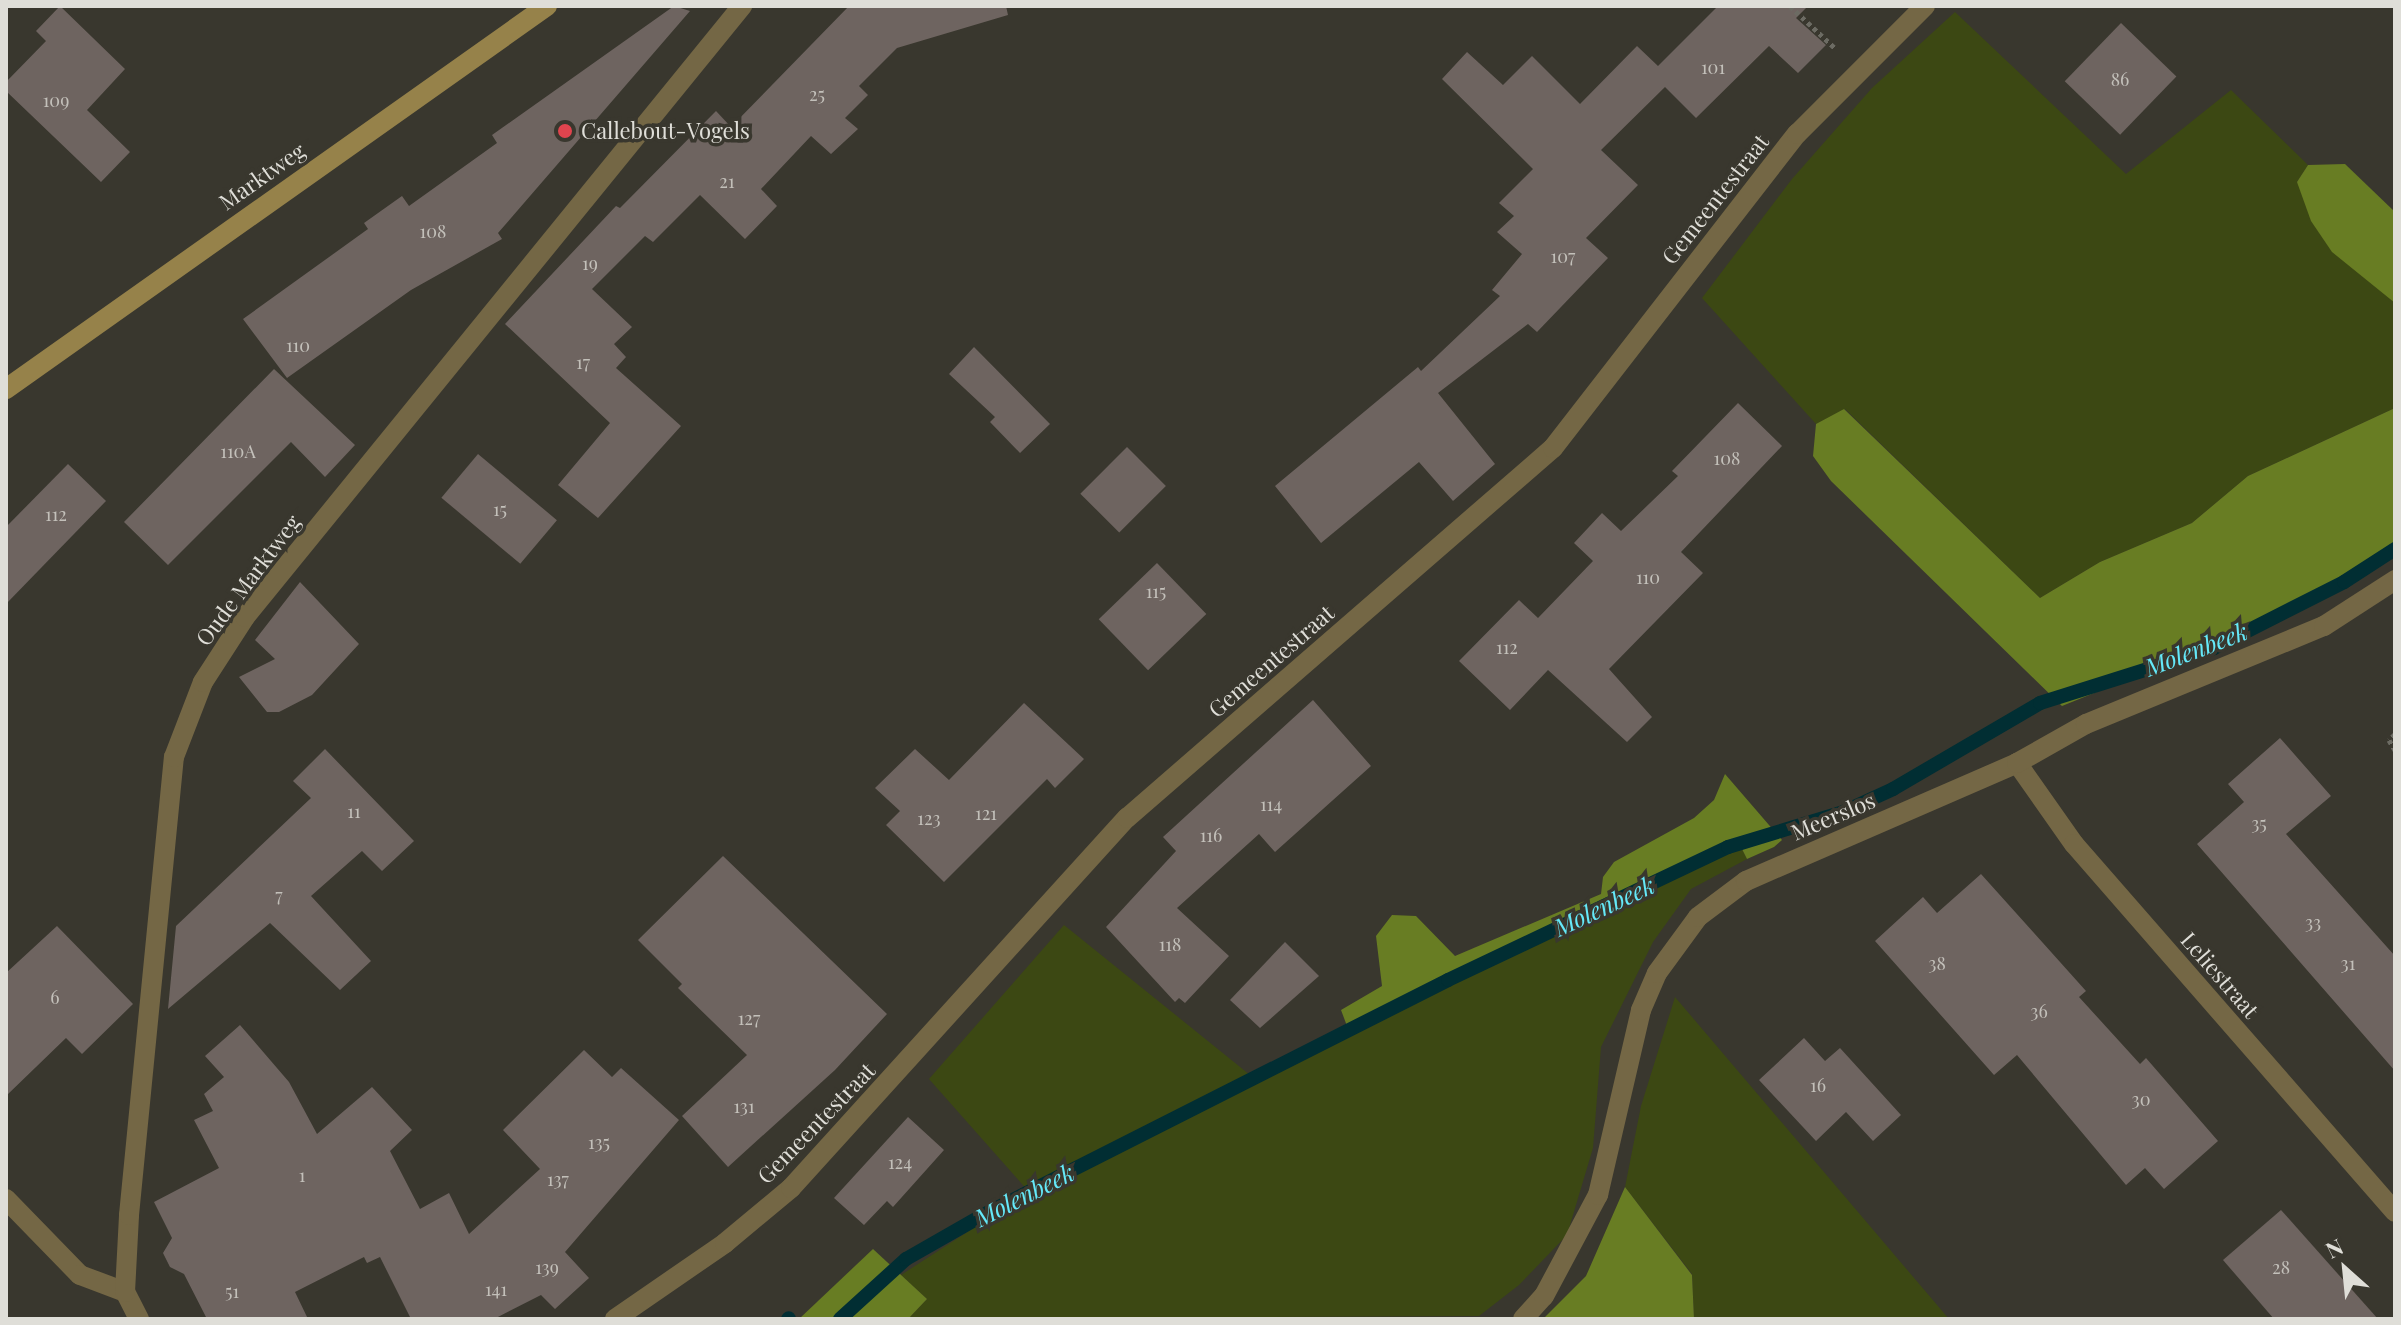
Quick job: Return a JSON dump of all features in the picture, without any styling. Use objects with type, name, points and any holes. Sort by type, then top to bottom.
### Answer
[{"type":"street","name":"Marktweg","points":[[6,389],[547,6]]},
{"type":"street","name":"Oude Marktweg","points":[[125,1292],[174,757],[203,682],[245,617],[742,6]]},
{"type":"street","name":"Gemeentestraat","points":[[615,1319],[725,1243],[791,1188],[1127,818],[1553,448],[1797,134],[1857,69],[1925,6]]},
{"type":"street","name":"Meerslos","points":[[1523,1319],[1544,1296],[1598,1195],[1641,1010],[1657,973],[1698,917],[1746,881],[2017,763],[2086,724],[2230,669],[2324,626],[2395,580]]},
{"type":"street","name":"Leliestraat","points":[[2017,763],[2074,844],[2395,1212]]},
{"type":"street","points":[[6,1199],[80,1275],[125,1292],[139,1319]]},
{"type":"path","points":[[1790,6],[1857,69]]},
{"type":"path","points":[[2395,734],[2389,740],[2395,750]]},
{"type":"green space","points":[[1955,12],[2126,174],[2231,90],[2308,165],[2297,182],[2395,303],[2395,408],[2248,476],[2192,523],[2100,562],[2040,598],[1845,409],[1816,424],[1702,298],[1792,179],[1872,88]]},
{"type":"green space","points":[[2345,164],[2395,212],[2395,303],[2332,252],[2311,221],[2297,182],[2308,165]]},
{"type":"green space","points":[[2395,408],[2395,557],[2295,612],[2062,706],[1831,481],[1813,456],[1816,424],[1844,409],[2040,598],[2100,562],[2192,523],[2248,476]]},
{"type":"green space","points":[[1725,774],[1782,840],[1774,847],[1747,859],[1739,843],[1350,1034],[1341,1010],[1382,986],[1376,936],[1392,915],[1416,916],[1455,956],[1601,894],[1603,877],[1614,862],[1694,818],[1714,800]]},
{"type":"green space","points":[[1739,843],[1747,859],[1691,889],[1653,942],[1601,1047],[1593,1148],[1567,1235],[1519,1285],[1479,1316],[908,1319],[927,1299],[901,1275],[1029,1192],[929,1079],[1064,925],[1255,1079]]},
{"type":"green space","points":[[1675,997],[1949,1319],[1694,1319],[1692,1274],[1625,1187],[1641,1106]]},
{"type":"green space","points":[[1625,1187],[1692,1275],[1694,1319],[1543,1319],[1586,1276]]},
{"type":"green space","points":[[873,1249],[927,1299],[908,1319],[799,1319]]},
{"type":"building","points":[[60,6],[125,69],[87,110],[130,152],[101,182],[6,91],[6,82],[46,41],[36,31]]},
{"type":"building","points":[[674,6],[690,11],[498,233],[502,239],[411,290],[287,378],[243,319],[368,229],[364,223],[402,196],[409,206],[497,143],[492,135]]},
{"type":"building","points":[[849,6],[1006,6],[1008,15],[897,48],[859,86],[868,95],[845,118],[858,129],[831,154],[811,136],[761,189],[777,206],[745,239],[700,195],[653,242],[645,236],[592,289],[632,327],[614,344],[626,357],[616,368],[681,426],[598,518],[558,485],[610,423],[505,324],[616,206],[620,208],[716,111],[731,127]]},
{"type":"building","points":[[1718,6],[1808,6],[1796,18],[1826,45],[1798,73],[1769,46],[1696,118],[1665,87],[1601,150],[1638,185],[1586,238],[1608,258],[1537,332],[1528,324],[1438,393],[1495,464],[1453,501],[1419,462],[1321,543],[1275,486],[1418,367],[1421,371],[1500,296],[1492,290],[1522,254],[1497,232],[1514,216],[1499,203],[1533,169],[1442,79],[1467,52],[1503,85],[1532,56],[1580,104],[1637,46],[1658,66]]},
{"type":"building","points":[[2121,23],[2176,76],[2120,135],[2065,81]]},
{"type":"building","points":[[974,347],[1050,424],[1020,453],[990,422],[995,417],[949,374]]},
{"type":"building","points":[[274,369],[355,445],[325,477],[291,442],[168,565],[124,522]]},
{"type":"building","points":[[1738,403],[1782,446],[1681,552],[1703,573],[1609,669],[1652,717],[1627,742],[1548,670],[1510,710],[1459,661],[1519,600],[1538,618],[1593,561],[1574,543],[1602,513],[1621,531],[1678,476],[1672,471]]},
{"type":"building","points":[[1127,447],[1166,486],[1119,533],[1080,494]]},
{"type":"building","points":[[478,454],[557,520],[520,564],[441,498]]},
{"type":"building","points":[[68,464],[106,501],[6,604],[6,527]]},
{"type":"building","points":[[1157,563],[1206,614],[1148,670],[1099,619]]},
{"type":"building","points":[[300,582],[359,644],[312,695],[279,712],[267,712],[239,677],[275,659],[255,640]]},
{"type":"building","points":[[1313,700],[1371,766],[1275,852],[1259,834],[1177,908],[1229,956],[1185,1003],[1179,998],[1175,1002],[1106,927],[1176,851],[1163,837]]},
{"type":"building","points":[[1024,703],[1084,759],[1055,788],[1047,779],[944,882],[886,825],[900,811],[875,788],[915,749],[949,780]]},
{"type":"building","points":[[2280,738],[2331,796],[2286,834],[2395,956],[2395,1071],[2197,844],[2244,802],[2228,784]]},
{"type":"building","points":[[325,749],[414,841],[382,871],[362,851],[311,896],[371,961],[340,990],[270,923],[168,1009],[176,926],[311,798],[293,781]]},
{"type":"building","points":[[723,856],[887,1014],[835,1070],[728,1167],[682,1116],[747,1055],[678,988],[682,984],[638,940]]},
{"type":"building","points":[[1981,874],[2086,991],[2079,997],[2140,1064],[2146,1058],[2218,1141],[2164,1189],[2145,1168],[2126,1185],[2017,1055],[1994,1075],[1875,941],[1923,897],[1937,913]]},
{"type":"building","points":[[57,926],[133,1004],[82,1054],[66,1038],[6,1096],[6,973]]},
{"type":"building","points":[[1285,942],[1319,976],[1260,1028],[1230,1000]]},
{"type":"building","points":[[240,1025],[289,1082],[317,1134],[372,1087],[412,1130],[390,1151],[420,1209],[449,1193],[469,1234],[540,1169],[503,1130],[584,1050],[612,1077],[621,1068],[679,1120],[565,1252],[589,1278],[555,1309],[541,1295],[494,1319],[411,1319],[380,1257],[367,1263],[364,1257],[295,1292],[308,1319],[207,1319],[184,1274],[170,1267],[163,1253],[172,1238],[154,1202],[219,1168],[194,1120],[213,1111],[204,1094],[224,1077],[205,1056]]},
{"type":"building","points":[[1804,1038],[1825,1061],[1840,1048],[1901,1115],[1873,1141],[1846,1112],[1816,1141],[1759,1080]]},
{"type":"building","points":[[908,1117],[944,1150],[893,1207],[887,1201],[864,1225],[834,1198]]},
{"type":"building","points":[[2281,1210],[2378,1319],[2274,1319],[2223,1260]]},
{"type":"waterway","name":"Molenbeek","points":[[840,1319],[906,1259],[985,1214],[1448,980],[1728,847],[1843,812],[1893,789],[2040,703],[2214,648],[2344,582],[2395,549]]},
{"type":"place","name":"Callebout-Vogels","points":[[565,131]]}]
